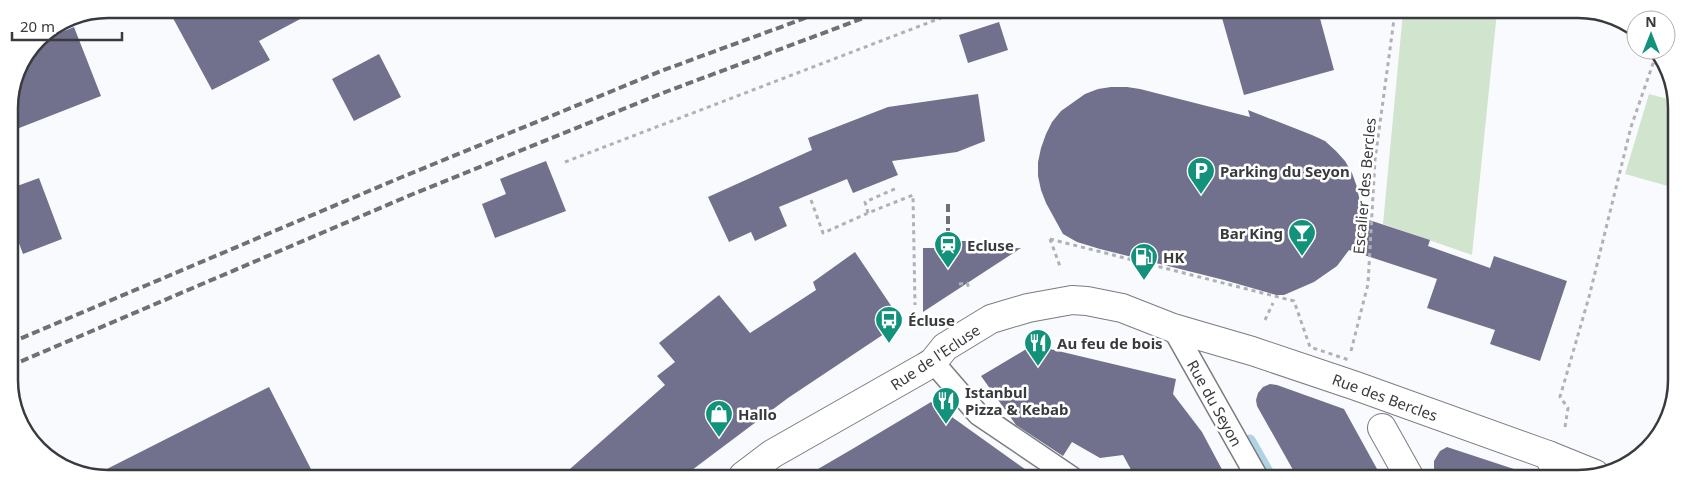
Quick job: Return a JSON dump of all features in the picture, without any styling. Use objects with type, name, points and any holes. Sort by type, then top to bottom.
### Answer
[{"type":"street","name":"Rue de l'Ecluse","points":[[751,470],[772,454],[933,362],[945,348],[991,319],[1028,308],[1072,300],[1122,308],[1173,328]]},
{"type":"street","name":"Rue des Bercles","points":[[1173,328],[1252,350],[1356,386],[1554,467]]},
{"type":"street","name":"Rue du Seyon","points":[[1173,328],[1253,469]]},
{"type":"street","points":[[933,362],[978,414],[1060,469]]},
{"type":"street","points":[[1382,428],[1411,469]]},
{"type":"path","points":[[565,162],[941,18]]},
{"type":"path","name":"Escalier des Bercles","points":[[1349,360],[1368,284],[1375,160],[1394,18]]},
{"type":"path","points":[[1564,433],[1568,408],[1560,396],[1564,378],[1589,297],[1631,127],[1654,60]]},
{"type":"path","points":[[868,212],[865,202],[897,188]]},
{"type":"path","points":[[811,200],[823,233],[868,212],[913,195],[915,304]]},
{"type":"path","name":"Rue des Bercles","points":[[1050,239],[1294,302],[1310,347],[1349,360]]},
{"type":"path","points":[[960,284],[967,283],[970,290]]},
{"type":"green space","points":[[1402,18],[1496,18],[1472,255],[1383,224]]},
{"type":"green space","points":[[1649,94],[1668,99],[1668,186],[1625,174]]},
{"type":"building","points":[[173,18],[302,18],[259,41],[270,60],[212,90]]},
{"type":"building","points":[[1222,18],[1320,18],[1334,70],[1244,95]]},
{"type":"building","points":[[999,22],[1008,50],[968,63],[959,35]]},
{"type":"building","points":[[74,27],[101,96],[18,128],[18,96],[24,73],[40,48],[56,34]]},
{"type":"building","points":[[379,54],[401,97],[354,121],[332,79]]},
{"type":"building","name":"Parking du Seyon","points":[[1111,87],[1140,89],[1250,117],[1248,110],[1312,135],[1325,141],[1345,161],[1357,187],[1363,218],[1430,240],[1428,246],[1490,268],[1494,256],[1567,281],[1540,361],[1490,344],[1495,330],[1427,308],[1437,279],[1349,250],[1337,266],[1314,282],[1284,295],[1276,295],[1100,249],[1077,242],[1063,234],[1041,190],[1038,162],[1041,148],[1052,122],[1061,111],[1085,94]]},
{"type":"building","points":[[978,94],[985,141],[957,152],[892,161],[898,175],[853,193],[847,179],[779,207],[787,226],[755,241],[751,232],[729,242],[708,197],[812,150],[808,138],[888,107]]},
{"type":"building","points":[[546,161],[566,211],[495,238],[482,204],[506,194],[500,179]]},
{"type":"building","points":[[39,178],[62,239],[23,254],[18,241],[18,186]]},
{"type":"building","points":[[938,241],[970,241],[970,250],[1021,248],[923,312],[923,248],[938,248]]},
{"type":"building","points":[[855,252],[902,322],[788,398],[693,470],[569,470],[665,385],[657,376],[675,362],[659,343],[719,295],[750,333],[816,290],[813,282]]},
{"type":"building","points":[[1033,345],[1176,379],[1173,394],[1202,432],[1222,469],[1131,469],[1123,455],[1100,458],[1072,442],[1063,456],[1016,425],[981,376]]},
{"type":"building","points":[[1270,384],[1277,385],[1344,409],[1377,469],[1293,469],[1257,406],[1258,393],[1263,387]]},
{"type":"building","points":[[269,387],[311,470],[108,470],[105,470]]},
{"type":"building","points":[[931,402],[1025,469],[817,470]]},
{"type":"building","points":[[1447,447],[1514,469],[1434,469],[1434,461],[1440,451]]},
{"type":"waterway","points":[[1250,440],[1267,469]]},
{"type":"railway","points":[[18,340],[402,177],[661,71],[805,18]]},
{"type":"railway","points":[[18,363],[413,194],[668,91],[864,18]]},
{"type":"railway","points":[[948,204],[948,241]]},
{"type":"place","name":"Parking du Seyon","points":[[1201,195]]},
{"type":"place","name":"Bar King","points":[[1302,257]]},
{"type":"place","name":"Ecluse","points":[[948,269]]},
{"type":"place","name":"HK","points":[[1144,281]]},
{"type":"place","name":"Écluse","points":[[889,344]]},
{"type":"place","name":"Au feu de bois","points":[[1038,367]]},
{"type":"place","name":"Istanbul Pizza & Kebab","points":[[946,425]]},
{"type":"place","name":"Hallo","points":[[719,438]]}]
